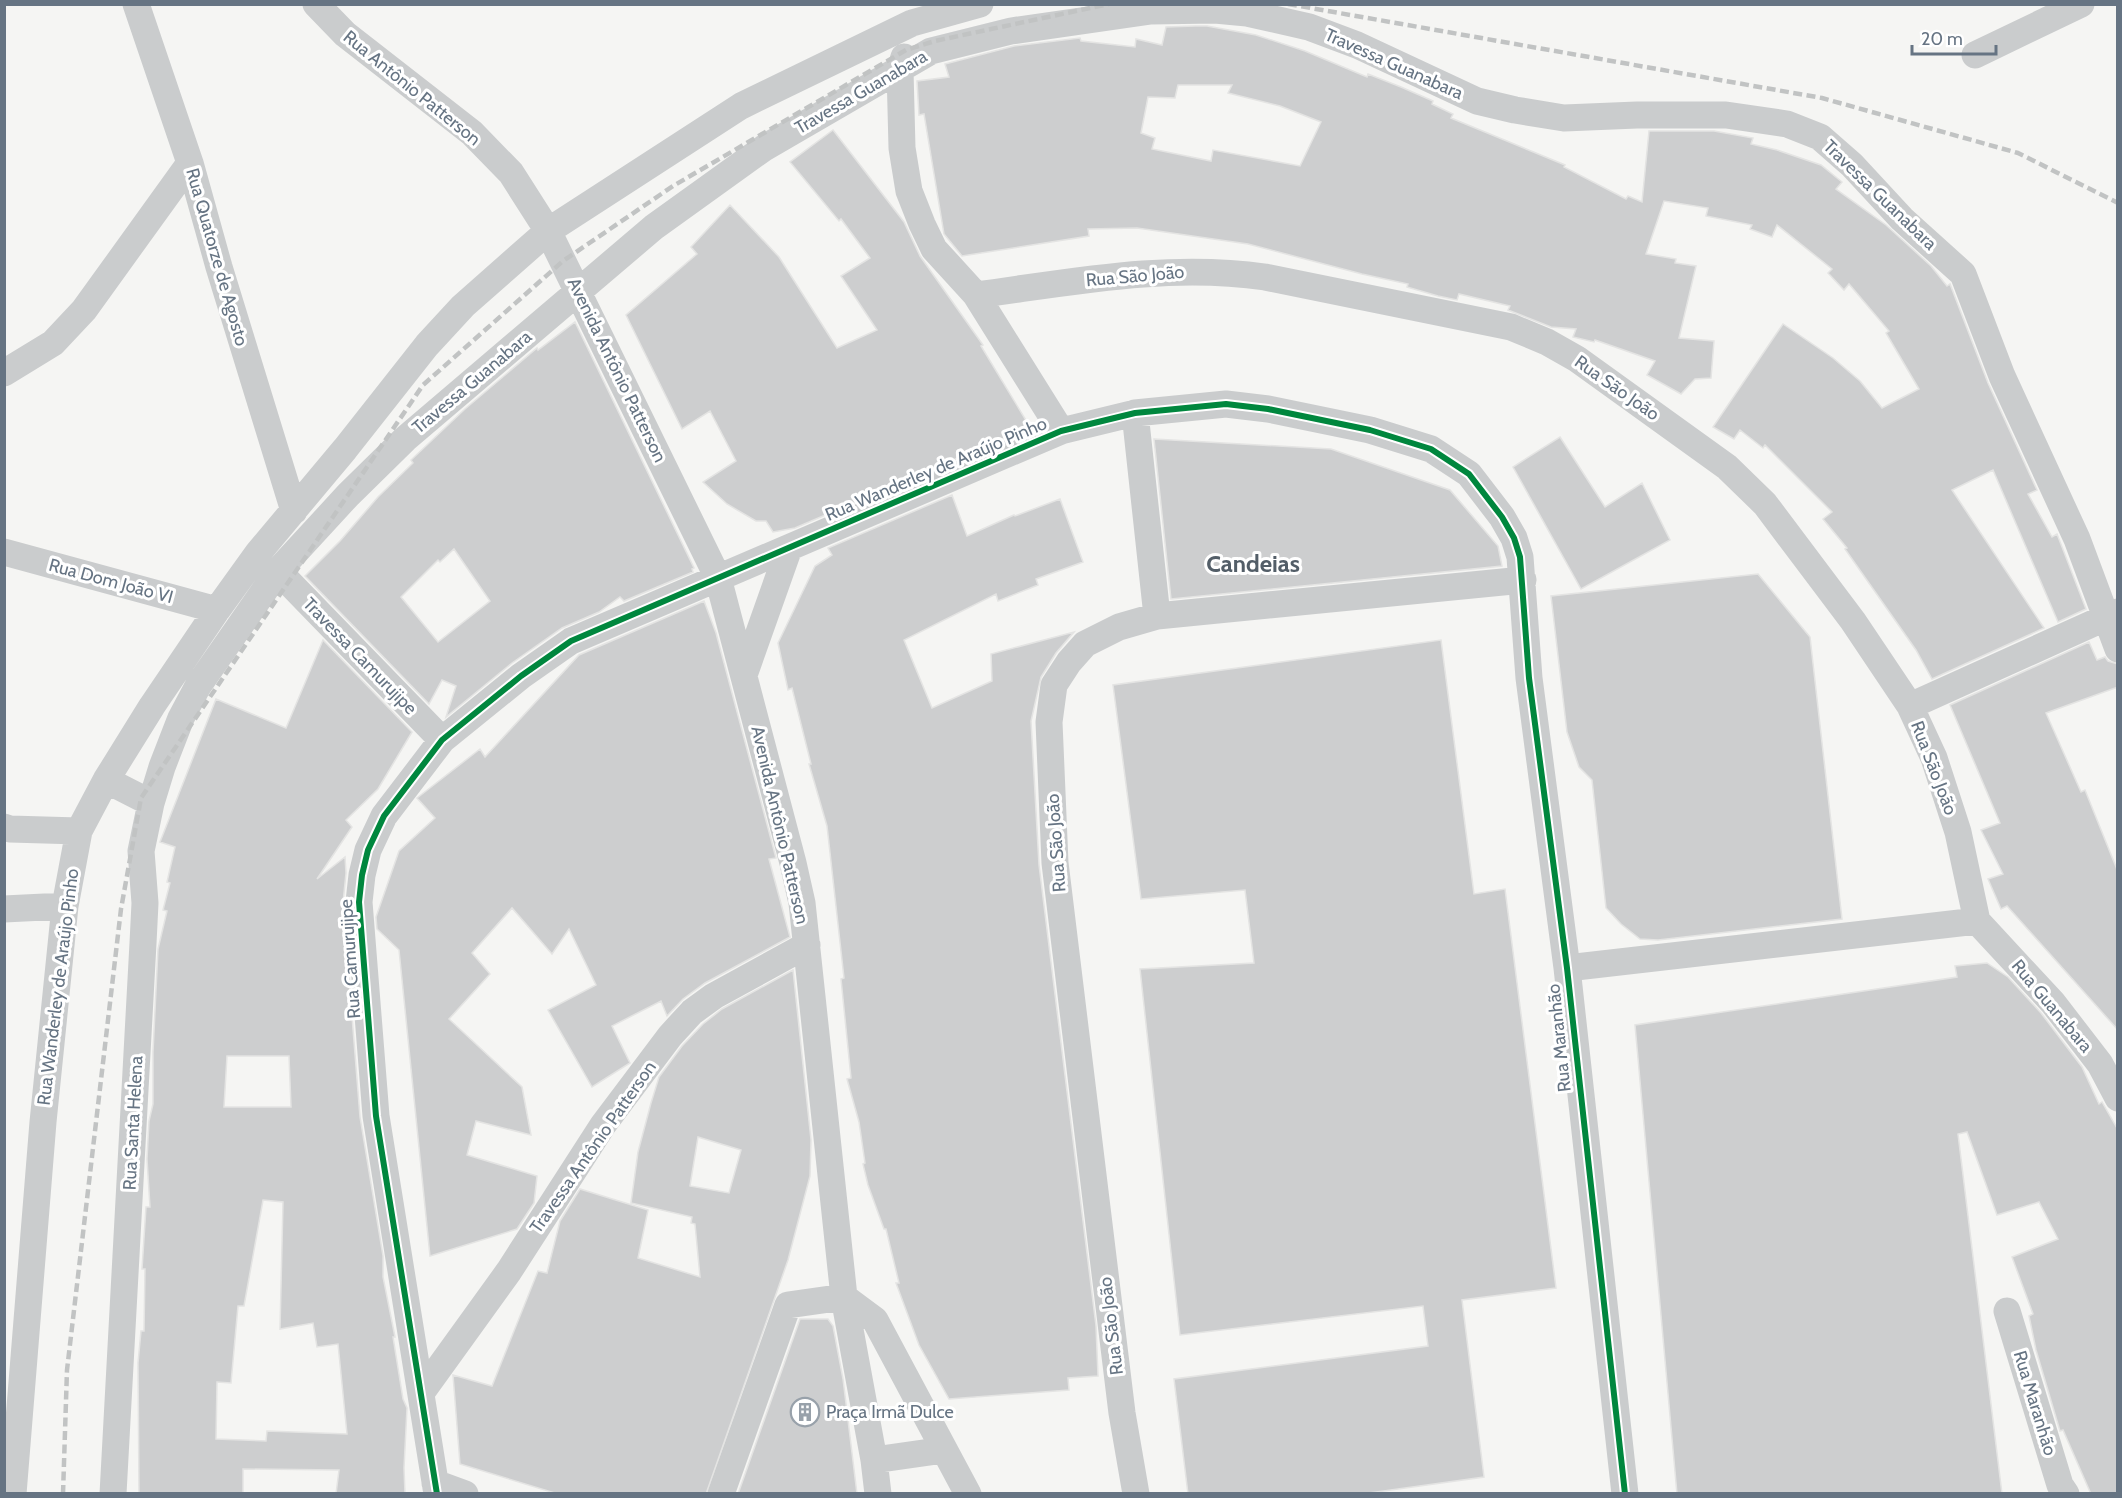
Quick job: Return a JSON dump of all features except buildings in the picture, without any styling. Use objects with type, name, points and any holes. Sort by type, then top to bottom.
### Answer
[{"type":"street","name":"Rua Quatorze de Agosto","points":[[136,4],[190,163],[222,278],[294,511]]},
{"type":"street","name":"Rua Antônio Patterson","points":[[316,4],[345,34],[472,133],[511,172],[548,231]]},
{"type":"street","name":"Rua Wanderley de Araújo Pinho","points":[[14,1494],[42,1122],[65,906],[79,831],[106,780],[152,706],[258,553],[427,345],[463,306],[548,231],[741,106],[915,14],[980,4]]},
{"type":"street","points":[[1975,55],[2081,4]]},
{"type":"street","name":"Travessa Guanabara","points":[[151,803],[181,718],[198,686],[278,571],[348,495],[405,439],[654,227],[764,148],[931,51],[1011,31],[1151,11],[1215,10],[1247,13],[1310,27],[1358,45],[1477,101],[1515,110],[1564,118],[1726,115],[1787,124],[1820,137],[1852,165],[1902,219],[1963,274],[2002,376],[2112,615],[2118,649]]},
{"type":"street","points":[[915,14],[900,70],[902,148],[909,190],[934,249],[976,295],[1061,431]]},
{"type":"street","points":[[4,373],[53,344],[84,310],[190,163]]},
{"type":"street","name":"Avenida Antônio Patterson","points":[[548,231],[718,578],[744,675],[802,903],[844,1297],[878,1494]]},
{"type":"street","name":"Rua São João","points":[[976,295],[1117,275],[1188,271],[1228,272],[1265,277],[1511,327],[1547,342],[1577,359],[1727,467],[1765,504],[1853,621],[1910,706],[1934,758],[1958,832],[1977,921]]},
{"type":"street","name":"Rua Wanderley de Araújo Pinho","points":[[718,578],[1061,431],[1135,413],[1226,404],[1268,409],[1370,430],[1431,449],[1469,474],[1502,517],[1514,538],[1520,557],[1522,580]]},
{"type":"street","points":[[1135,413],[1157,616]]},
{"type":"street","points":[[744,675],[789,548]]},
{"type":"street","name":"Rua Dom João VI","points":[[4,552],[217,610]]},
{"type":"street","name":"Travessa Camurujipe","points":[[278,571],[442,740]]},
{"type":"street","name":"Rua Camurujipe","points":[[436,1488],[376,1116],[359,902],[368,850],[384,816],[442,740],[521,676],[572,641],[718,578]]},
{"type":"street","name":"Rua São João","points":[[1136,1494],[1120,1401],[1055,863],[1049,722],[1054,685],[1069,662],[1085,644],[1119,627],[1157,616],[1522,580]]},
{"type":"street","name":"Rua Maranhão","points":[[1522,580],[1529,678],[1567,968],[1625,1494]]},
{"type":"street","points":[[1910,706],[2112,615]]},
{"type":"street","points":[[106,780],[151,803]]},
{"type":"street","name":"Rua Santa Helena","points":[[113,1494],[145,903],[141,851],[151,803]]},
{"type":"street","points":[[4,827],[79,831]]},
{"type":"street","points":[[4,909],[65,906]]},
{"type":"street","points":[[1567,968],[1977,921]]},
{"type":"street","name":"Rua Guanabara","points":[[1977,921],[2053,1003],[2100,1064],[2118,1098]]},
{"type":"street","name":"Travessa Antônio Patterson","points":[[421,1393],[509,1270],[603,1125],[670,1036],[692,1012],[714,996],[807,945]]},
{"type":"street","points":[[721,1494],[788,1305],[844,1297],[875,1320],[968,1494]]},
{"type":"street","name":"Rua Maranhão","points":[[2007,1311],[2060,1485],[2066,1494]]},
{"type":"street","points":[[874,1461],[944,1450]]},
{"type":"street","points":[[436,1488],[465,1494]]},
{"type":"railway","points":[[63,1494],[67,1370],[121,909],[141,798],[423,385],[563,261],[673,186],[906,50],[935,41],[1109,4]]},
{"type":"railway","points":[[1288,4],[1822,98],[2018,153],[2118,203]]},
{"type":"cycle path","points":[[437,1494],[376,1116],[359,902],[368,850],[384,816],[442,740],[521,676],[571,641],[1061,431],[1135,413],[1226,404],[1268,409],[1370,430],[1431,449],[1469,474],[1502,517],[1514,538],[1520,557],[1529,678],[1567,968],[1625,1494]]},
{"type":"place","name":"Praça Irmã Dulce","points":[[805,1412]]},
{"type":"district","name":"Candeias","points":[[1253,563]]}]
